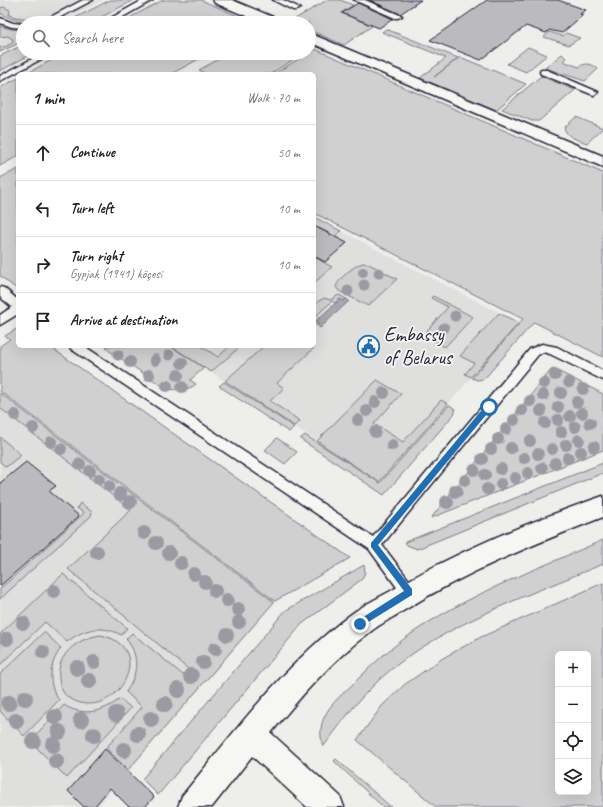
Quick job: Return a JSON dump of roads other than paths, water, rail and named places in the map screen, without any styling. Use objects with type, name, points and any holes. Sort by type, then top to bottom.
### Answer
[{"type":"street","points":[[220,0],[258,16]]},
{"type":"street","points":[[316,40],[603,162]]},
{"type":"street","points":[[193,807],[250,735],[311,667],[360,624],[409,592],[460,565],[603,506]]},
{"type":"street","points":[[250,735],[329,807]]},
{"type":"lane","points":[[57,16],[90,0]]},
{"type":"lane","points":[[119,16],[149,0]]},
{"type":"lane","points":[[277,0],[296,8]]},
{"type":"lane","points":[[358,0],[398,16]]},
{"type":"lane","points":[[0,20],[16,25]]},
{"type":"lane","points":[[0,79],[36,60]]},
{"type":"lane","points":[[544,72],[594,92]]},
{"type":"lane","points":[[0,292],[16,305]]},
{"type":"lane","points":[[0,320],[16,308]]},
{"type":"lane","points":[[78,348],[374,545],[409,592]]},
{"type":"lane","points":[[374,545],[534,352],[542,348],[553,350],[603,376]]},
{"type":"place","name":"Embassy of Belarus","points":[[369,346]]}]
